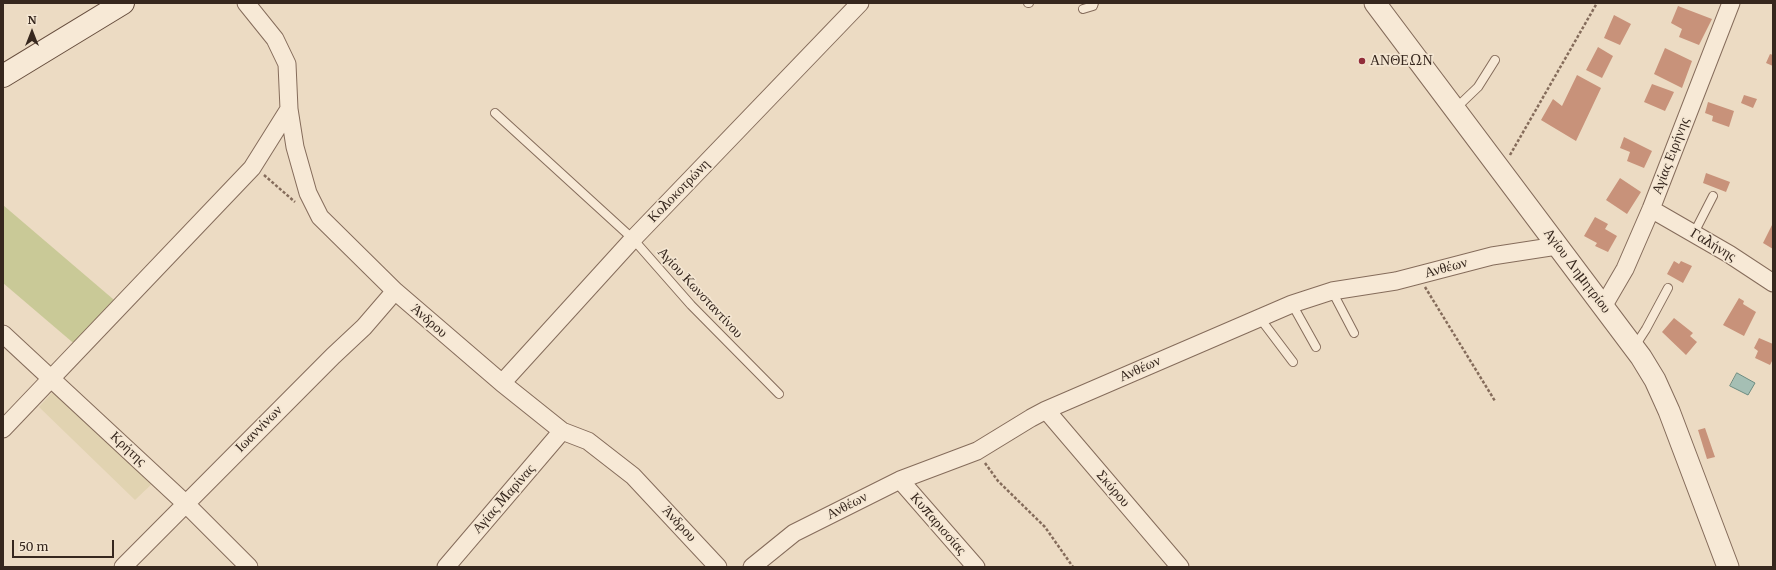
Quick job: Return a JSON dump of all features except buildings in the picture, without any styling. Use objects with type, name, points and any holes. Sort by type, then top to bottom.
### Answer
[{"type":"main road","points":[[3,76],[123,3]]},
{"type":"street","name":"Άνδρου","points":[[246,3],[275,39],[287,64],[289,109],[295,147],[308,193],[320,217],[395,292],[502,383],[562,431],[588,441],[633,476],[718,567]]},
{"type":"street","name":"Κολοκοτρώνη","points":[[502,383],[633,239],[860,3]]},
{"type":"street","name":"Αγίου Δημητρίου","points":[[1375,3],[1635,346],[1656,380],[1728,567]]},
{"type":"street","name":"Αγίας Ειρήνης","points":[[1604,305],[1625,269],[1651,209],[1731,3]]},
{"type":"street","points":[[3,430],[252,168],[289,109]]},
{"type":"street","name":"Γαλήνης","points":[[1651,209],[1694,233],[1773,283]]},
{"type":"street","name":"Ανθέων","points":[[752,567],[794,533],[900,480],[977,451],[1046,410],[1292,304],[1332,291],[1396,281],[1492,256],[1558,246]]},
{"type":"street","name":"Ιωαννίνων","points":[[123,567],[364,327],[395,292]]},
{"type":"street","name":"Κρήτης","points":[[3,334],[186,503],[249,567]]},
{"type":"street","name":"Σκύρου","points":[[1046,410],[1180,567]]},
{"type":"street","name":"Αγίας Μαρίνας","points":[[446,567],[562,431]]},
{"type":"street","name":"Κυπαρισσίας","points":[[900,480],[976,567]]},
{"type":"lane","points":[[1083,9],[1093,6],[1094,3]]},
{"type":"lane","points":[[1455,109],[1478,88],[1495,60]]},
{"type":"lane","name":"Αγίου Κωνσταντίνου","points":[[495,113],[633,239],[691,305],[779,394]]},
{"type":"lane","points":[[1694,233],[1713,196]]},
{"type":"lane","points":[[1635,346],[1668,288]]},
{"type":"lane","points":[[1332,291],[1354,334]]},
{"type":"lane","points":[[1292,304],[1316,347]]},
{"type":"lane","points":[[1260,317],[1293,362]]},
{"type":"path","points":[[1502,170],[1598,3]]},
{"type":"path","points":[[252,168],[265,175],[288,197],[320,217]]},
{"type":"path","points":[[1418,275],[1495,401]]},
{"type":"path","points":[[977,451],[998,481],[1045,527],[1073,567]]},
{"type":"shaded area","points":[[1737,373],[1755,383],[1748,395],[1730,386]]},
{"type":"shaded area","points":[[58,386],[156,480],[135,500],[39,407]]},
{"type":"green space","points":[[3,205],[120,305],[78,347],[3,283]]},
{"type":"place","name":"ΑΝΘΕΩΝ","points":[[1362,61]]}]
